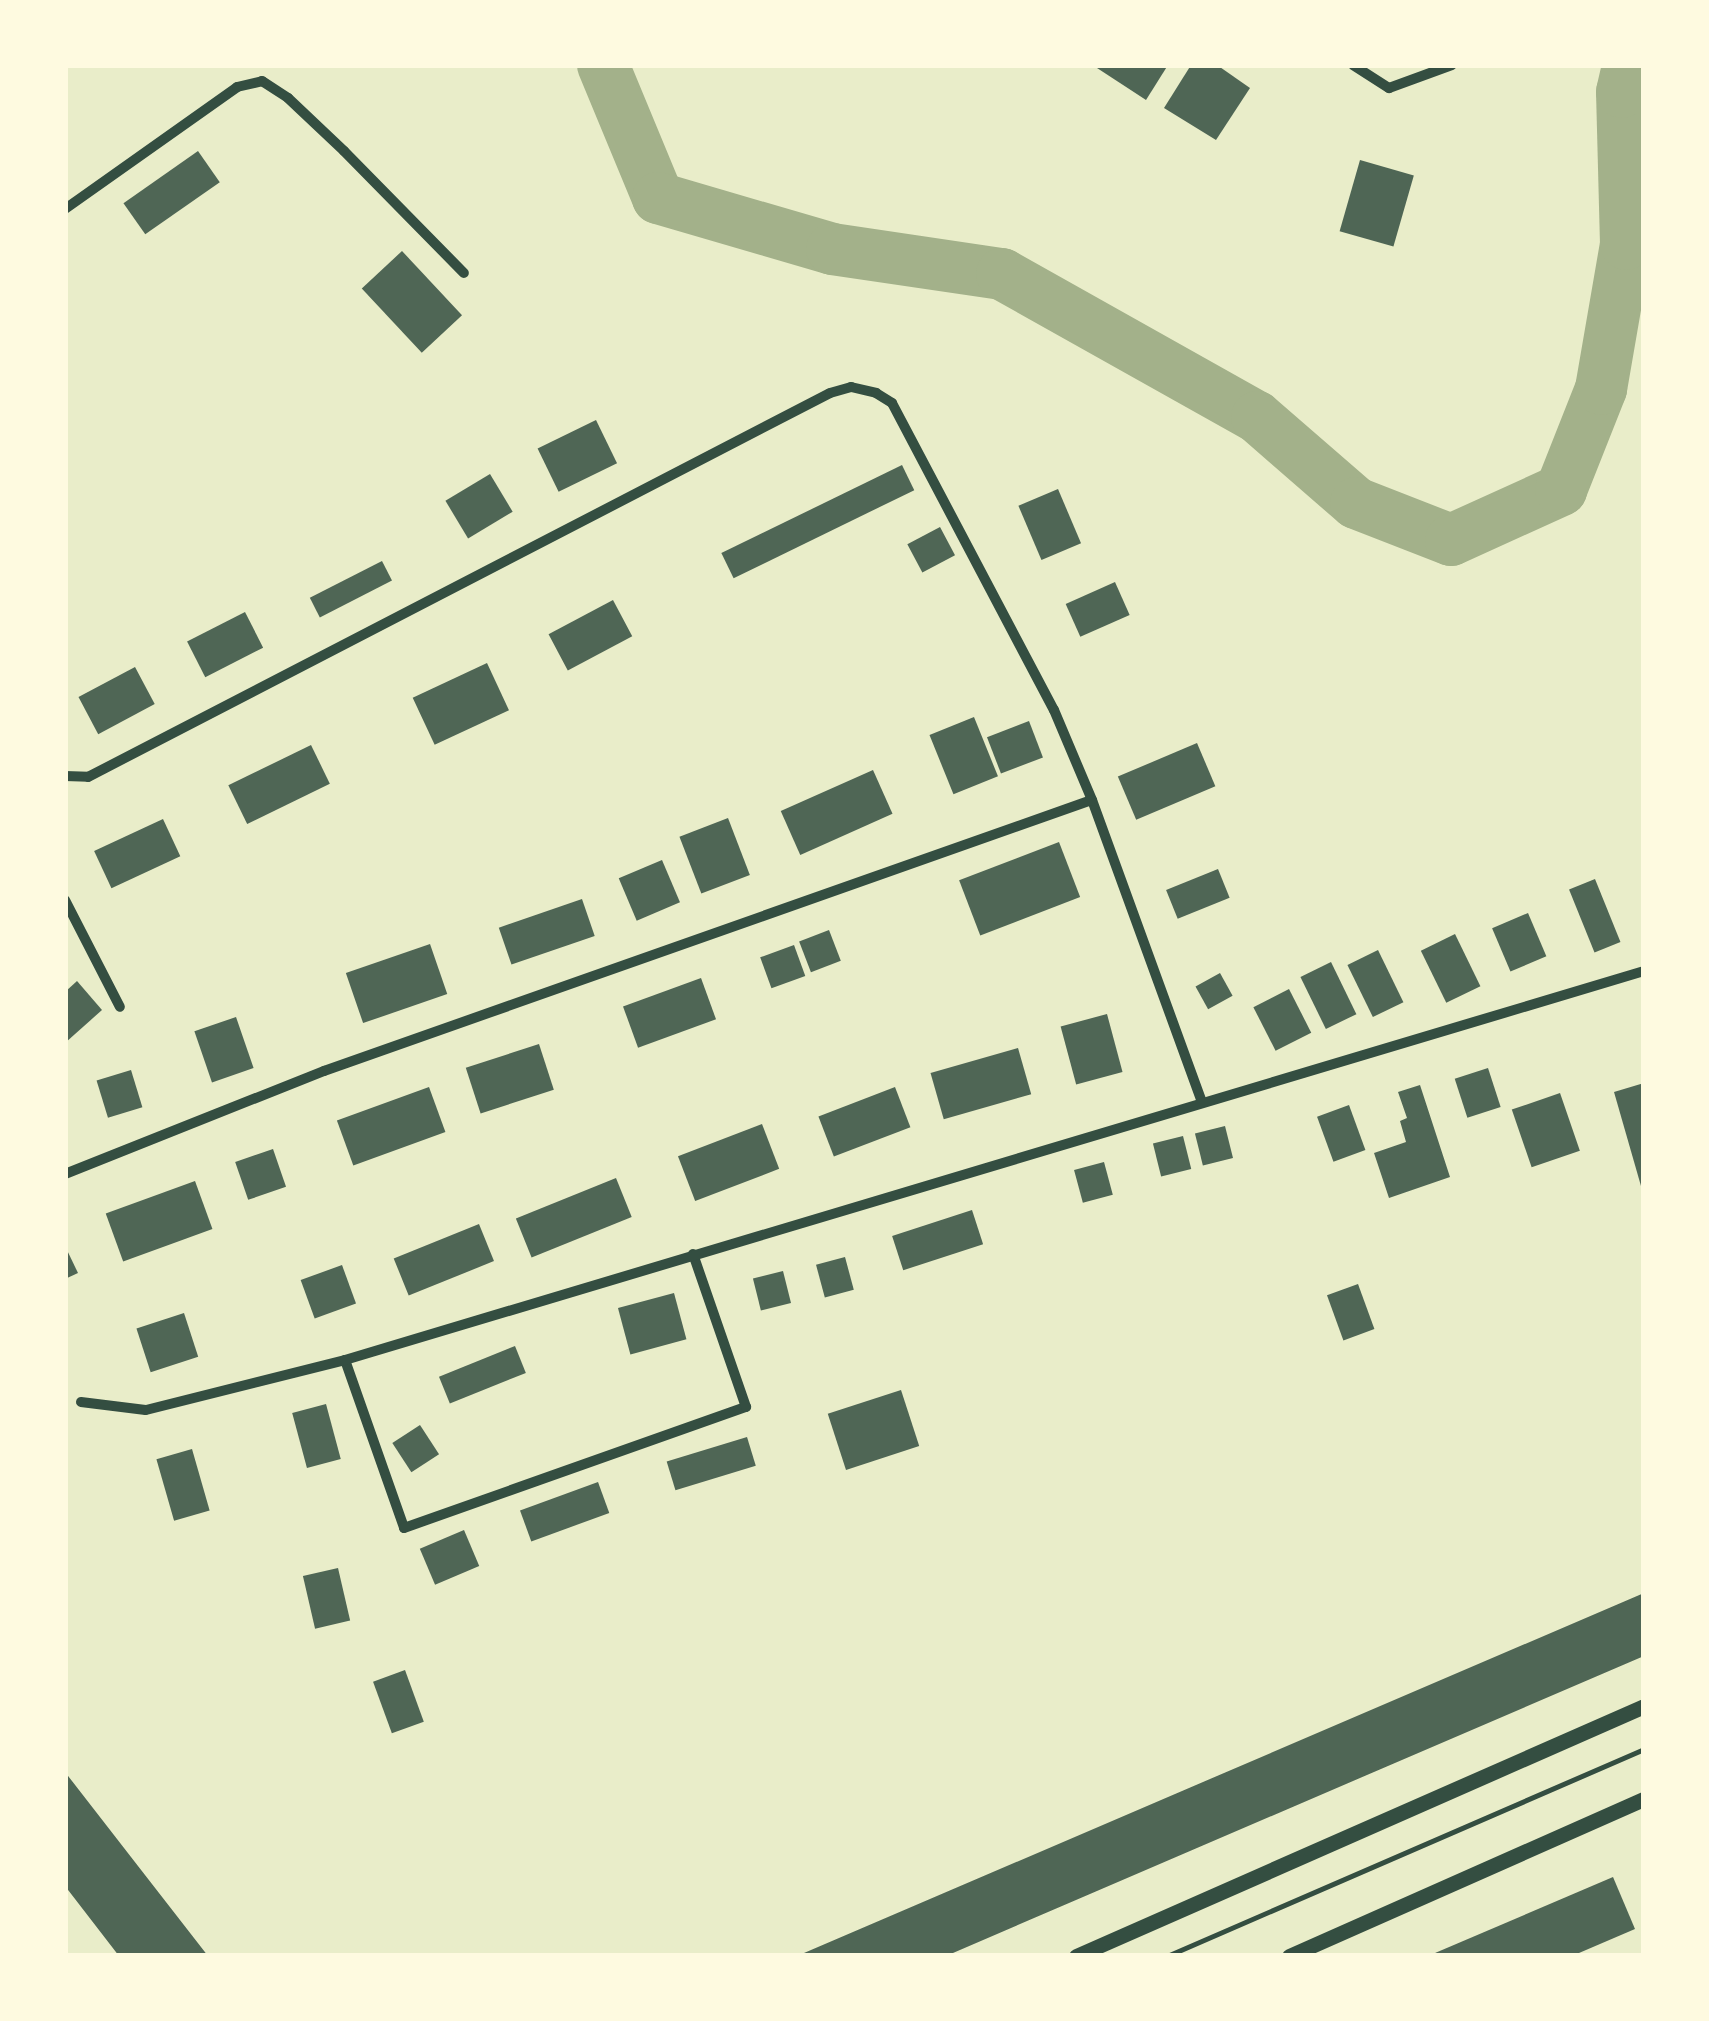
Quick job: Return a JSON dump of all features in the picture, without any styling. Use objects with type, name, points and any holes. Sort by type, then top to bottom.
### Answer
[{"type":"street","points":[[1353,65],[1390,88],[1452,65]]},
{"type":"street","points":[[65,209],[237,88],[262,81],[288,98],[344,151],[464,273]]},
{"type":"street","points":[[65,776],[88,777],[830,392],[852,387],[876,392],[892,403],[1054,710],[1092,800],[1201,1100]]},
{"type":"street","points":[[65,1174],[324,1071],[1092,800]]},
{"type":"street","points":[[65,900],[120,1007]]},
{"type":"street","points":[[81,1402],[146,1410],[345,1360],[1644,970]]},
{"type":"street","points":[[345,1360],[404,1528],[746,1407],[692,1254]]},
{"type":"street","points":[[1076,1956],[1644,1706]]},
{"type":"street","points":[[1288,1956],[1644,1799]]},
{"type":"path","points":[[1168,1956],[1644,1750]]},
{"type":"building","points":[[1168,65],[1146,100],[1097,68]]},
{"type":"building","points":[[1191,65],[1217,65],[1250,88],[1216,140],[1164,108]]},
{"type":"building","points":[[198,151],[220,182],[145,234],[123,203]]},
{"type":"building","points":[[1360,160],[1414,175],[1393,247],[1340,231]]},
{"type":"building","points":[[402,251],[462,315],[422,353],[362,289]]},
{"type":"building","points":[[596,420],[617,463],[559,492],[538,448]]},
{"type":"building","points":[[902,465],[914,490],[734,578],[721,553]]},
{"type":"building","points":[[490,474],[513,512],[468,538],[445,501]]},
{"type":"building","points":[[1058,489],[1081,543],[1041,560],[1018,506]]},
{"type":"building","points":[[940,527],[955,555],[922,573],[907,544]]},
{"type":"building","points":[[382,561],[392,581],[320,617],[310,598]]},
{"type":"building","points":[[1115,582],[1130,615],[1080,637],[1066,604]]},
{"type":"building","points":[[613,600],[632,636],[568,670],[549,634]]},
{"type":"building","points":[[245,612],[263,648],[205,677],[187,642]]},
{"type":"building","points":[[487,663],[509,710],[435,745],[413,698]]},
{"type":"building","points":[[135,667],[155,704],[98,734],[78,697]]},
{"type":"building","points":[[974,717],[998,776],[953,794],[929,735]]},
{"type":"building","points":[[1029,721],[1043,757],[1001,774],[987,737]]},
{"type":"building","points":[[1197,743],[1215,786],[1136,820],[1118,777]]},
{"type":"building","points":[[311,745],[330,784],[247,824],[228,785]]},
{"type":"building","points":[[873,770],[893,814],[800,855],[781,811]]},
{"type":"building","points":[[728,818],[750,875],[701,894],[679,837]]},
{"type":"building","points":[[163,819],[180,856],[111,888],[94,851]]},
{"type":"building","points":[[1059,842],[1080,897],[980,935],[959,880]]},
{"type":"building","points":[[662,860],[680,902],[637,921],[619,878]]},
{"type":"building","points":[[1218,869],[1230,898],[1178,919],[1166,890]]},
{"type":"building","points":[[1595,879],[1620,942],[1595,953],[1569,889]]},
{"type":"building","points":[[582,899],[595,936],[511,965],[499,928]]},
{"type":"building","points":[[1528,913],[1546,956],[1510,972],[1492,928]]},
{"type":"building","points":[[829,930],[841,961],[811,972],[799,941]]},
{"type":"building","points":[[1455,934],[1480,986],[1446,1003],[1421,951]]},
{"type":"building","points":[[430,944],[447,994],[363,1023],[346,973]]},
{"type":"building","points":[[794,945],[805,976],[771,988],[760,957]]},
{"type":"building","points":[[1378,950],[1403,1002],[1373,1017],[1347,965]]},
{"type":"building","points":[[1331,962],[1356,1014],[1326,1029],[1300,977]]},
{"type":"building","points":[[1220,973],[1233,996],[1208,1009],[1196,987]]},
{"type":"building","points":[[701,978],[716,1019],[638,1048],[623,1006]]},
{"type":"building","points":[[77,981],[102,1010],[65,1043],[65,992]]},
{"type":"building","points":[[1289,989],[1311,1033],[1276,1051],[1253,1007]]},
{"type":"building","points":[[1107,1014],[1123,1072],[1076,1084],[1061,1026]]},
{"type":"building","points":[[236,1017],[254,1068],[212,1082],[194,1031]]},
{"type":"building","points":[[539,1044],[554,1090],[481,1113],[466,1068]]},
{"type":"building","points":[[1018,1048],[1031,1094],[944,1119],[931,1073]]},
{"type":"building","points":[[1488,1068],[1501,1107],[1467,1118],[1455,1079]]},
{"type":"building","points":[[131,1070],[142,1107],[108,1118],[97,1081]]},
{"type":"building","points":[[1644,1083],[1644,1193],[1643,1193],[1614,1092]]},
{"type":"building","points":[[1420,1085],[1450,1177],[1389,1198],[1374,1153],[1406,1142],[1400,1121],[1407,1118],[1398,1092]]},
{"type":"building","points":[[429,1087],[445,1132],[353,1166],[337,1121]]},
{"type":"building","points":[[895,1087],[910,1127],[834,1157],[818,1116]]},
{"type":"building","points":[[1560,1093],[1580,1151],[1532,1167],[1512,1110]]},
{"type":"building","points":[[1349,1105],[1365,1150],[1333,1162],[1317,1117]]},
{"type":"building","points":[[762,1124],[779,1169],[695,1201],[678,1156]]},
{"type":"building","points":[[1225,1126],[1233,1158],[1203,1166],[1195,1133]]},
{"type":"building","points":[[1183,1136],[1191,1169],[1161,1176],[1153,1143]]},
{"type":"building","points":[[273,1149],[286,1187],[248,1200],[235,1162]]},
{"type":"building","points":[[1104,1162],[1113,1195],[1083,1203],[1074,1170]]},
{"type":"building","points":[[616,1178],[632,1217],[532,1257],[516,1218]]},
{"type":"building","points":[[195,1181],[212,1229],[123,1261],[106,1213]]},
{"type":"building","points":[[972,1210],[983,1244],[903,1270],[892,1236]]},
{"type":"building","points":[[479,1224],[494,1261],[409,1296],[394,1258]]},
{"type":"building","points":[[65,1246],[78,1273],[65,1279]]},
{"type":"building","points":[[845,1257],[854,1290],[825,1298],[816,1265]]},
{"type":"building","points":[[342,1265],[356,1304],[315,1319],[301,1280]]},
{"type":"building","points":[[783,1271],[791,1303],[761,1311],[753,1278]]},
{"type":"building","points":[[1358,1284],[1374,1329],[1343,1340],[1327,1295]]},
{"type":"building","points":[[674,1293],[686,1339],[630,1354],[618,1308]]},
{"type":"building","points":[[184,1313],[198,1357],[151,1372],[136,1328]]},
{"type":"building","points":[[515,1346],[526,1373],[450,1404],[439,1377]]},
{"type":"building","points":[[901,1390],[919,1446],[846,1470],[828,1414]]},
{"type":"building","points":[[326,1404],[341,1459],[307,1468],[292,1413]]},
{"type":"building","points":[[420,1425],[439,1454],[411,1472],[392,1443]]},
{"type":"building","points":[[747,1437],[756,1466],[675,1490],[667,1462]]},
{"type":"building","points":[[192,1449],[210,1511],[174,1521],[156,1459]]},
{"type":"building","points":[[598,1482],[609,1513],[531,1541],[520,1510]]},
{"type":"building","points":[[464,1530],[479,1566],[435,1585],[420,1549]]},
{"type":"building","points":[[338,1568],[350,1621],[315,1629],[303,1576]]},
{"type":"building","points":[[1644,1593],[1644,1656],[946,1956],[797,1956]]},
{"type":"building","points":[[405,1670],[424,1722],[392,1733],[373,1682]]},
{"type":"building","points":[[65,1772],[208,1956],[119,1956],[65,1886]]},
{"type":"building","points":[[1613,1877],[1635,1929],[1572,1956],[1428,1956]]},
{"type":"waterway","points":[[603,65],[658,198],[832,249],[1002,274],[1257,417],[1356,503],[1451,540],[1561,490],[1601,389],[1626,244],[1622,92],[1628,65]]}]
